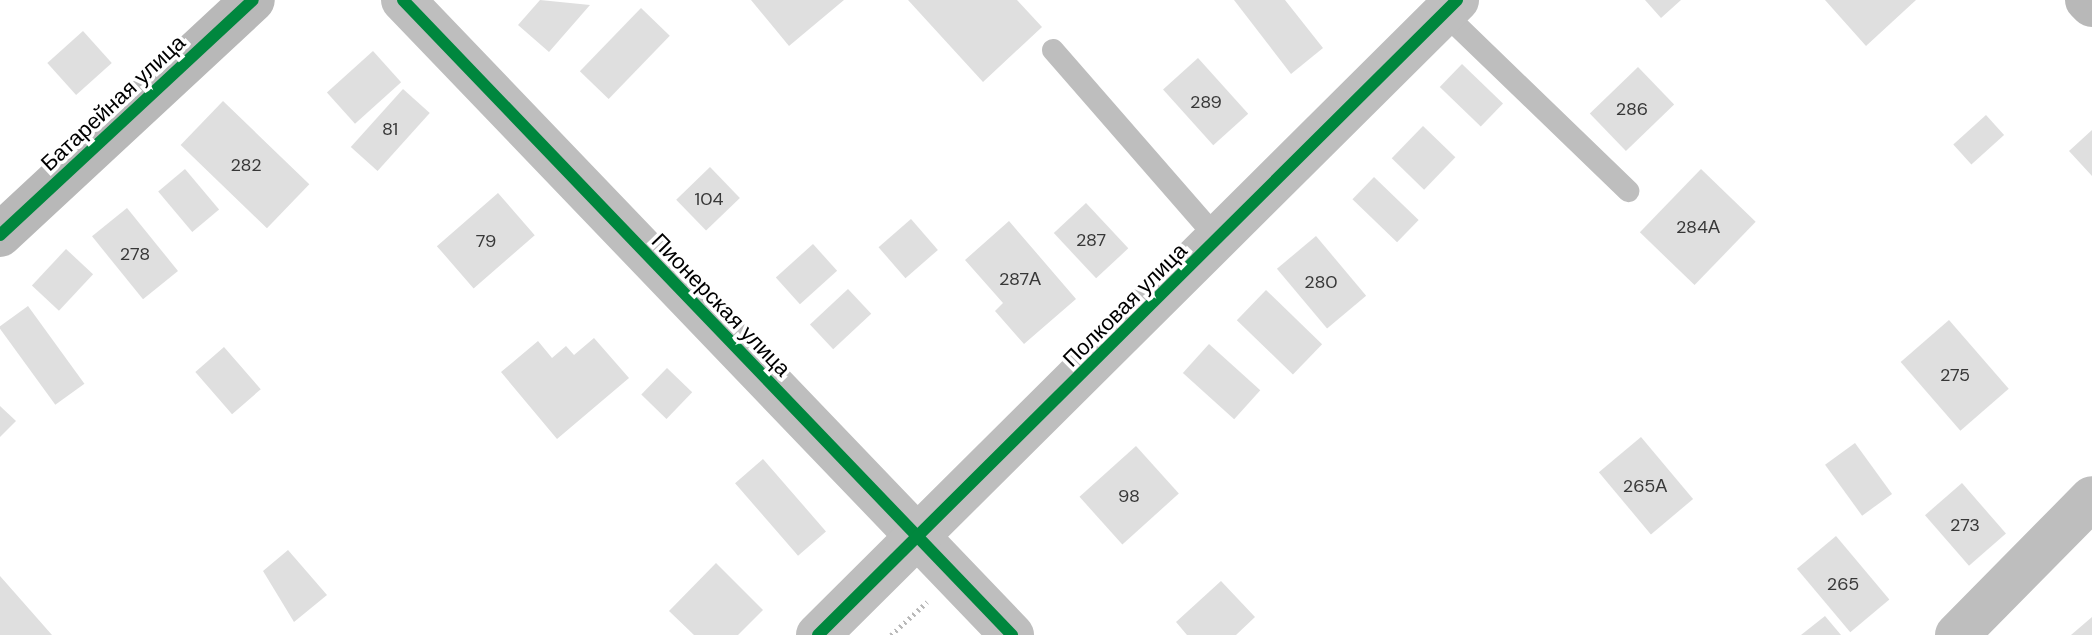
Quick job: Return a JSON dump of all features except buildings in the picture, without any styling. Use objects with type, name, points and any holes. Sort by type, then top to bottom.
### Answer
[{"type":"street","name":"Батарейная улица","points":[[0,235],[253,0]]},
{"type":"street","name":"Пионерская улица","points":[[403,0],[917,541],[1012,635]]},
{"type":"street","points":[[2087,0],[2092,5]]},
{"type":"street","name":"Полковая улица","points":[[818,635],[917,541],[1451,7]]},
{"type":"street","points":[[1957,635],[2092,498]]},
{"type":"lane","points":[[1451,7],[1628,191]]},
{"type":"lane","points":[[1053,50],[1219,240]]},
{"type":"cycle path","points":[[0,235],[253,0]]},
{"type":"cycle path","points":[[403,0],[1012,635]]},
{"type":"cycle path","points":[[818,635],[1457,0]]}]
